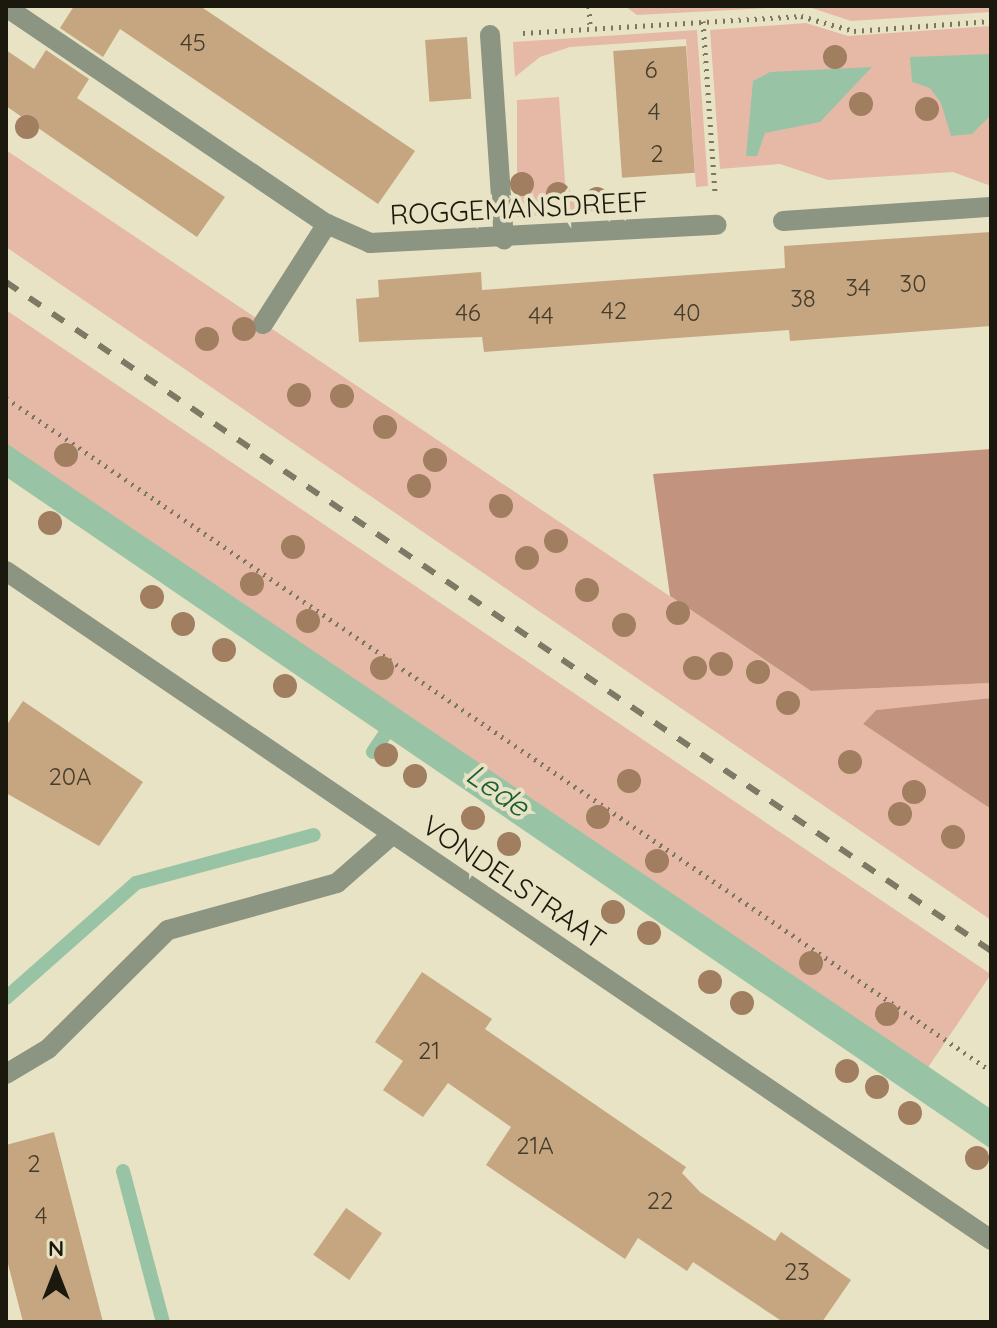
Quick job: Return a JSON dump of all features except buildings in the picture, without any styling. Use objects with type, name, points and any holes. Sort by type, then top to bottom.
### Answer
[{"type":"street","name":"ROGGEMANSDREEF","points":[[6,7],[327,224],[370,243],[504,240],[717,225]]},
{"type":"street","points":[[490,35],[504,240]]},
{"type":"street","points":[[783,221],[991,207]]},
{"type":"street","points":[[263,324],[327,224]]},
{"type":"street","name":"VONDELSTRAAT","points":[[6,571],[991,1240]]},
{"type":"street","points":[[6,1074],[48,1049],[168,930],[337,883],[393,834]]},
{"type":"path","points":[[589,6],[590,28]]},
{"type":"path","points":[[490,35],[801,16],[854,31],[991,21]]},
{"type":"path","points":[[703,21],[717,225]]},
{"type":"path","points":[[6,398],[991,1071]]},
{"type":"shaded area","points":[[625,6],[806,6],[637,15]]},
{"type":"shaded area","points":[[806,6],[991,6],[991,12],[851,21]]},
{"type":"shaded area","points":[[806,23],[848,36],[991,26],[991,186],[953,172],[828,180],[780,164],[720,169],[710,30]]},
{"type":"shaded area","points":[[697,30],[708,186],[696,187],[686,39],[570,47],[540,57],[515,77],[513,42]]},
{"type":"shaded area","points":[[559,97],[566,195],[622,192],[603,210],[517,217],[517,100]]},
{"type":"shaded area","points":[[6,150],[811,691],[991,683],[991,698],[876,710],[863,724],[991,809],[991,920],[6,247]]},
{"type":"shaded area","points":[[6,310],[991,974],[917,1085],[6,470]]},
{"type":"shaded area","points":[[991,449],[991,683],[811,691],[670,596],[653,474]]},
{"type":"shaded area","points":[[991,698],[991,809],[863,724],[876,710]]},
{"type":"water","points":[[991,54],[991,115],[972,134],[951,136],[941,103],[930,88],[912,82],[910,57]]},
{"type":"water","points":[[872,67],[820,122],[765,133],[757,156],[746,156],[753,81],[770,72]]},
{"type":"water","name":"Lede","points":[[6,443],[991,1109],[991,1149],[6,477]]},
{"type":"waterway","points":[[373,752],[393,722]]},
{"type":"waterway","points":[[6,998],[136,883],[314,835]]},
{"type":"waterway","points":[[123,1171],[163,1322]]},
{"type":"railway","points":[[6,282],[991,951]]}]
